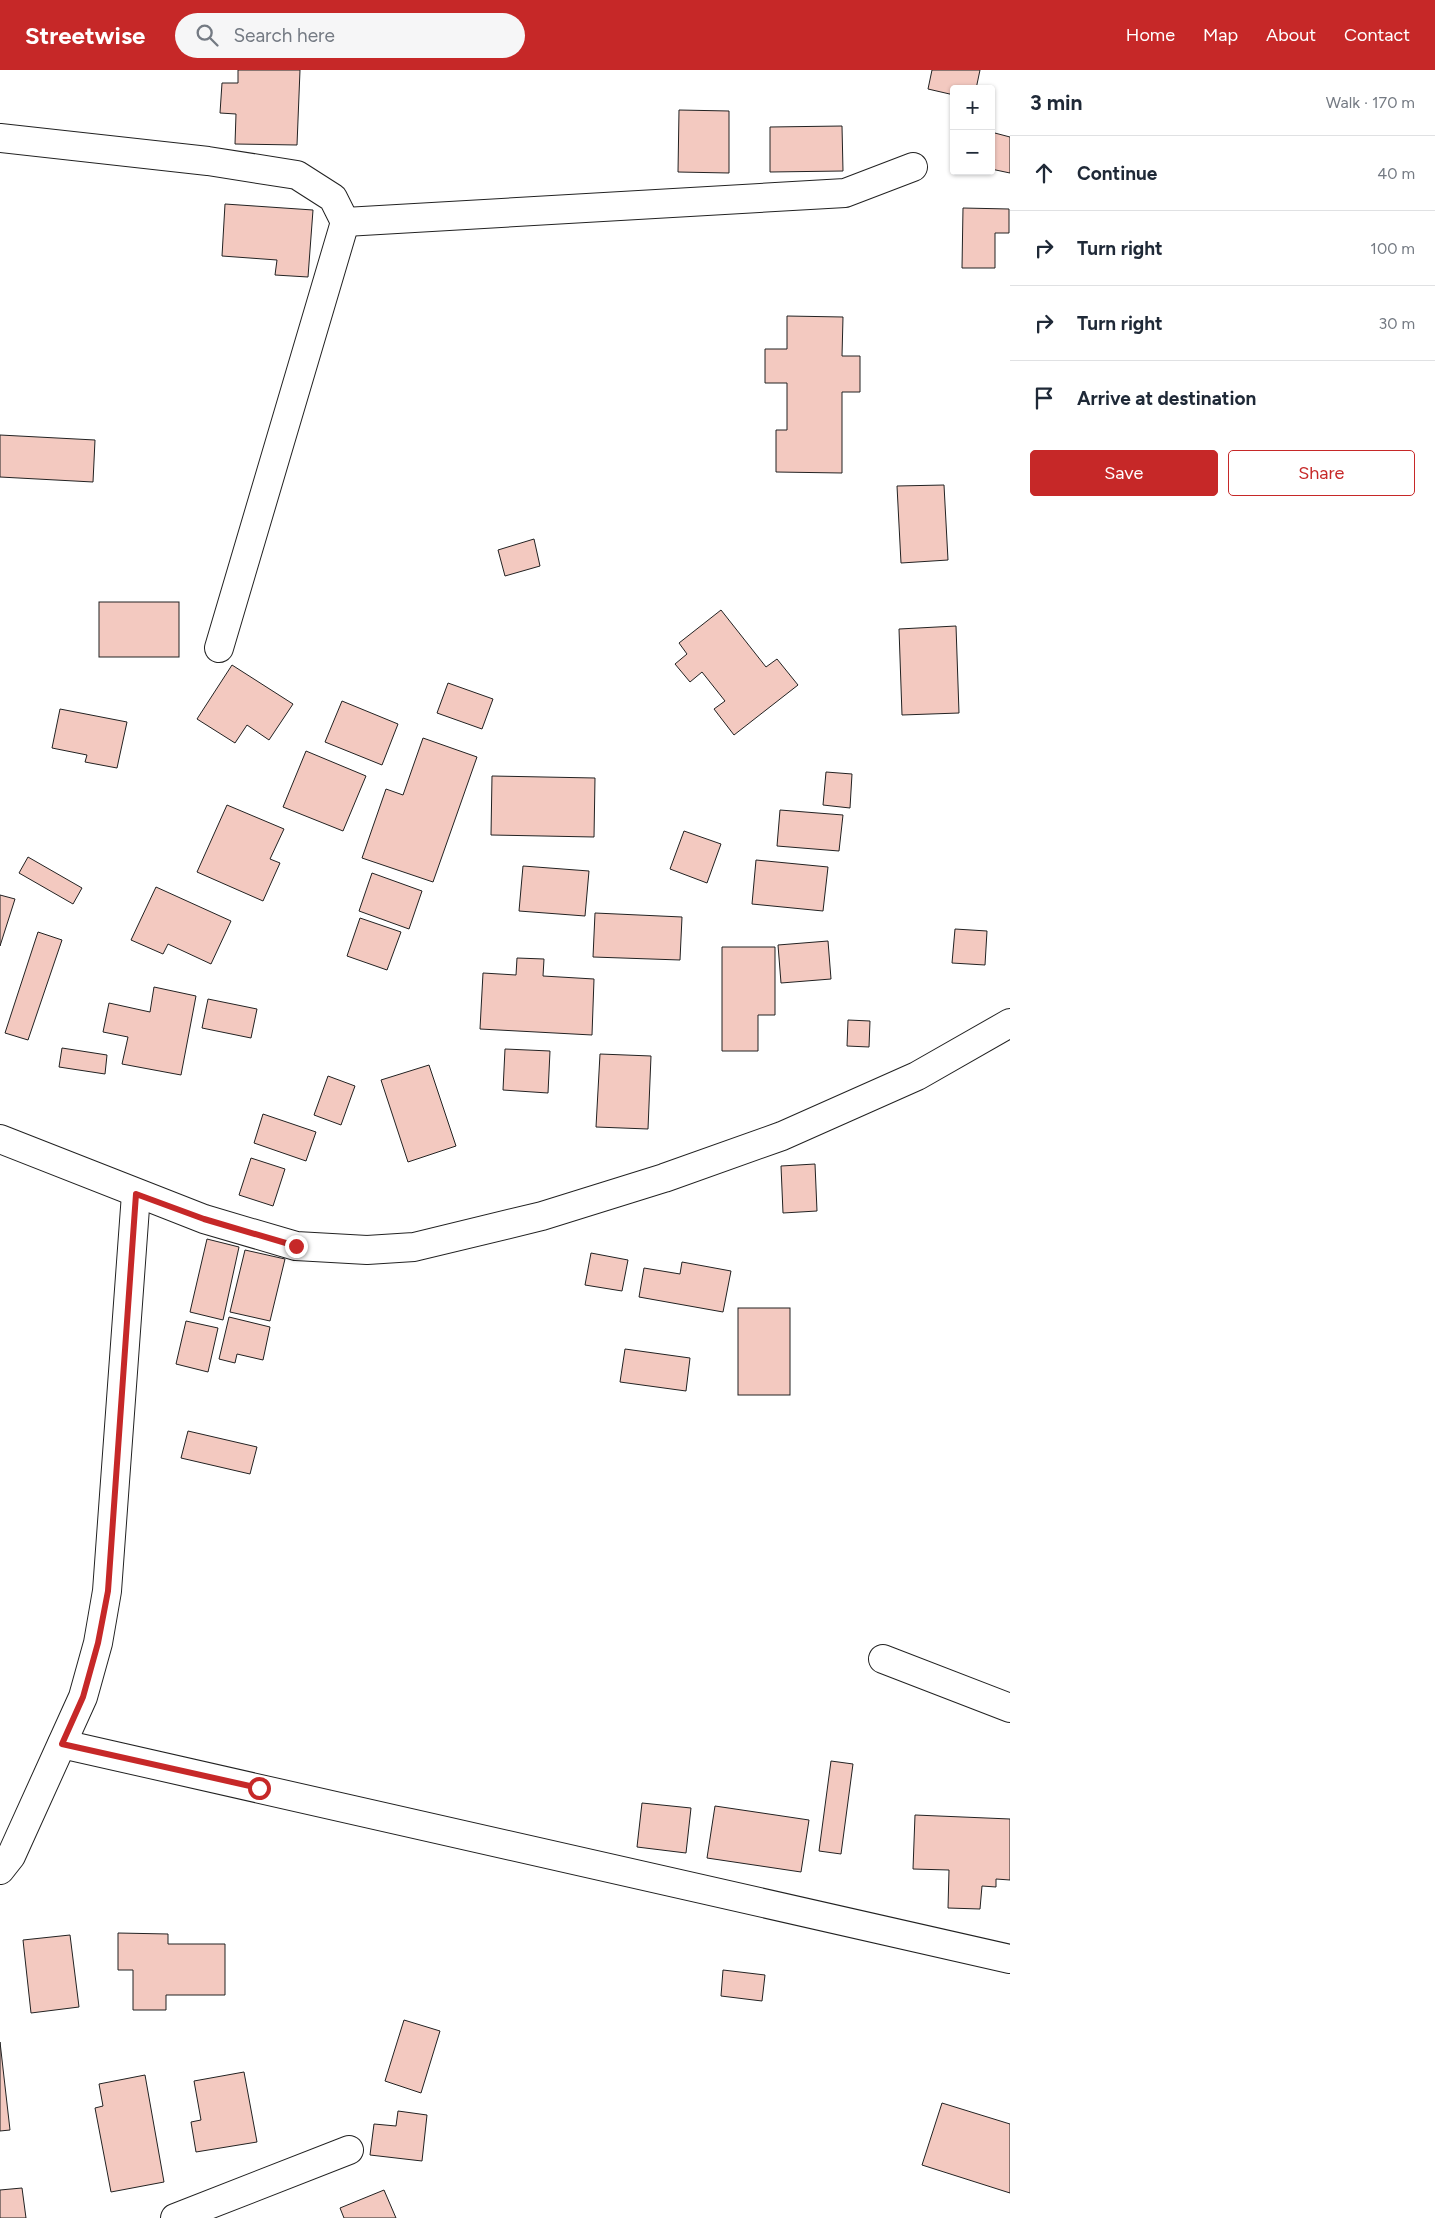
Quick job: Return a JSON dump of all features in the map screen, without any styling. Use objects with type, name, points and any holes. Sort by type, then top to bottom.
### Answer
[{"type":"street","points":[[0,138],[208,161],[297,175],[333,198],[346,222],[219,648]]},
{"type":"street","points":[[346,222],[845,193],[913,167]]},
{"type":"street","points":[[0,1139],[136,1194],[204,1219],[296,1246],[367,1250],[414,1247],[542,1216],[664,1178],[782,1136],[917,1076],[1010,1023]]},
{"type":"street","points":[[0,1870],[10,1856],[83,1697],[98,1643],[108,1591],[136,1194]]},
{"type":"street","points":[[884,1659],[1010,1708]]},
{"type":"street","points":[[62,1744],[1010,1959]]},
{"type":"street","points":[[175,2218],[349,2150]]},
{"type":"building","points":[[238,70],[300,70],[297,145],[235,144],[236,114],[220,113],[222,83],[238,83]]},
{"type":"building","points":[[932,70],[980,70],[977,85],[950,85],[950,94],[928,89]]},
{"type":"building","points":[[679,110],[729,111],[729,173],[678,172]]},
{"type":"building","points":[[842,126],[843,171],[770,172],[770,127]]},
{"type":"building","points":[[995,133],[1010,137],[1010,173],[995,170]]},
{"type":"building","points":[[225,204],[313,210],[308,277],[275,275],[277,260],[222,256]]},
{"type":"building","points":[[963,208],[1009,209],[1009,233],[995,233],[995,268],[962,268]]},
{"type":"building","points":[[787,316],[843,317],[842,356],[860,356],[860,392],[842,392],[842,473],[776,472],[776,430],[787,430],[787,383],[765,383],[765,349],[787,349]]},
{"type":"building","points":[[0,435],[95,440],[93,482],[0,477]]},
{"type":"building","points":[[944,485],[948,560],[901,563],[897,486]]},
{"type":"building","points":[[534,539],[540,566],[505,576],[498,550]]},
{"type":"building","points":[[99,602],[179,602],[179,657],[99,657]]},
{"type":"building","points":[[721,610],[766,667],[777,659],[798,685],[734,735],[714,709],[725,701],[702,672],[690,682],[675,664],[687,654],[679,643]]},
{"type":"building","points":[[956,626],[959,713],[902,715],[899,629]]},
{"type":"building","points":[[232,665],[293,704],[269,740],[247,725],[235,743],[197,719]]},
{"type":"building","points":[[448,683],[493,699],[482,729],[437,713]]},
{"type":"building","points":[[342,701],[398,724],[382,765],[325,742]]},
{"type":"building","points":[[60,709],[127,722],[117,768],[85,762],[87,755],[52,748]]},
{"type":"building","points":[[423,738],[477,757],[433,882],[362,858],[386,789],[403,795]]},
{"type":"building","points":[[306,751],[366,776],[343,831],[283,807]]},
{"type":"building","points":[[826,772],[852,774],[850,808],[823,805]]},
{"type":"building","points":[[492,776],[595,778],[594,837],[491,835]]},
{"type":"building","points":[[227,805],[284,829],[270,859],[280,863],[263,901],[197,872]]},
{"type":"building","points":[[780,810],[843,815],[839,851],[777,846]]},
{"type":"building","points":[[684,831],[721,844],[707,883],[670,869]]},
{"type":"building","points":[[28,857],[82,888],[73,904],[19,873]]},
{"type":"building","points":[[756,860],[828,867],[823,911],[752,904]]},
{"type":"building","points":[[523,866],[589,871],[585,916],[519,911]]},
{"type":"building","points":[[372,873],[422,891],[409,929],[359,911]]},
{"type":"building","points":[[156,887],[231,921],[211,964],[168,944],[163,954],[131,940]]},
{"type":"building","points":[[0,895],[15,899],[0,946]]},
{"type":"building","points":[[595,913],[682,917],[680,960],[593,957]]},
{"type":"building","points":[[360,918],[401,932],[387,970],[347,956]]},
{"type":"building","points":[[955,929],[987,931],[985,965],[952,963]]},
{"type":"building","points":[[38,932],[62,940],[28,1040],[5,1033]]},
{"type":"building","points":[[828,941],[831,979],[781,983],[778,945]]},
{"type":"building","points":[[722,947],[775,947],[775,1015],[758,1015],[758,1051],[722,1051]]},
{"type":"building","points":[[517,958],[544,959],[543,976],[594,979],[592,1035],[480,1029],[483,973],[516,975]]},
{"type":"building","points":[[154,987],[196,996],[181,1075],[122,1064],[128,1037],[103,1032],[109,1003],[150,1012]]},
{"type":"building","points":[[208,999],[257,1009],[251,1038],[202,1028]]},
{"type":"building","points":[[848,1020],[870,1021],[869,1047],[847,1046]]},
{"type":"building","points":[[62,1048],[107,1055],[105,1074],[59,1067]]},
{"type":"building","points":[[505,1049],[550,1051],[548,1093],[503,1090]]},
{"type":"building","points":[[600,1054],[651,1056],[648,1129],[596,1127]]},
{"type":"building","points":[[429,1065],[456,1146],[408,1162],[381,1080]]},
{"type":"building","points":[[328,1076],[355,1086],[341,1125],[314,1115]]},
{"type":"building","points":[[263,1114],[316,1132],[306,1161],[254,1143]]},
{"type":"building","points":[[251,1158],[285,1169],[273,1206],[239,1195]]},
{"type":"building","points":[[815,1164],[817,1211],[783,1213],[781,1166]]},
{"type":"building","points":[[207,1239],[239,1247],[223,1320],[190,1312]]},
{"type":"building","points":[[245,1250],[285,1259],[270,1321],[230,1312]]},
{"type":"building","points":[[591,1253],[628,1260],[622,1291],[585,1285]]},
{"type":"building","points":[[682,1262],[731,1271],[723,1312],[639,1297],[644,1268],[680,1274]]},
{"type":"building","points":[[738,1308],[790,1308],[790,1395],[738,1395]]},
{"type":"building","points":[[229,1317],[270,1327],[263,1360],[237,1354],[235,1363],[219,1359]]},
{"type":"building","points":[[186,1321],[218,1328],[208,1372],[176,1364]]},
{"type":"building","points":[[625,1349],[690,1358],[686,1391],[620,1382]]},
{"type":"building","points":[[188,1431],[257,1447],[250,1474],[181,1458]]},
{"type":"building","points":[[831,1761],[853,1764],[841,1854],[819,1851]]},
{"type":"building","points":[[642,1803],[691,1808],[686,1853],[637,1847]]},
{"type":"building","points":[[715,1806],[809,1820],[801,1872],[707,1858]]},
{"type":"building","points":[[915,1815],[1010,1819],[1010,1880],[996,1879],[996,1887],[982,1886],[980,1909],[948,1908],[949,1870],[913,1869]]},
{"type":"building","points":[[118,1933],[168,1934],[168,1944],[225,1944],[225,1995],[166,1995],[166,2010],[133,2010],[133,1970],[118,1970]]},
{"type":"building","points":[[70,1935],[79,2007],[31,2013],[23,1940]]},
{"type":"building","points":[[723,1970],[765,1975],[762,2001],[721,1996]]},
{"type":"building","points":[[404,2020],[440,2031],[421,2093],[385,2081]]},
{"type":"building","points":[[0,2042],[10,2130],[0,2131]]},
{"type":"building","points":[[244,2072],[257,2142],[196,2152],[191,2122],[201,2120],[194,2081]]},
{"type":"building","points":[[145,2075],[164,2182],[111,2192],[95,2108],[103,2106],[99,2084]]},
{"type":"building","points":[[942,2103],[1010,2124],[1010,2193],[922,2165]]},
{"type":"building","points":[[398,2111],[427,2115],[422,2161],[370,2155],[374,2124],[396,2126]]},
{"type":"building","points":[[22,2188],[26,2218],[0,2218],[0,2190]]},
{"type":"building","points":[[384,2190],[396,2218],[344,2218],[340,2208]]},
{"type":"route","points":[[259,1788],[62,1744],[83,1697],[98,1643],[108,1591],[136,1194],[204,1219],[296,1246]]}]
